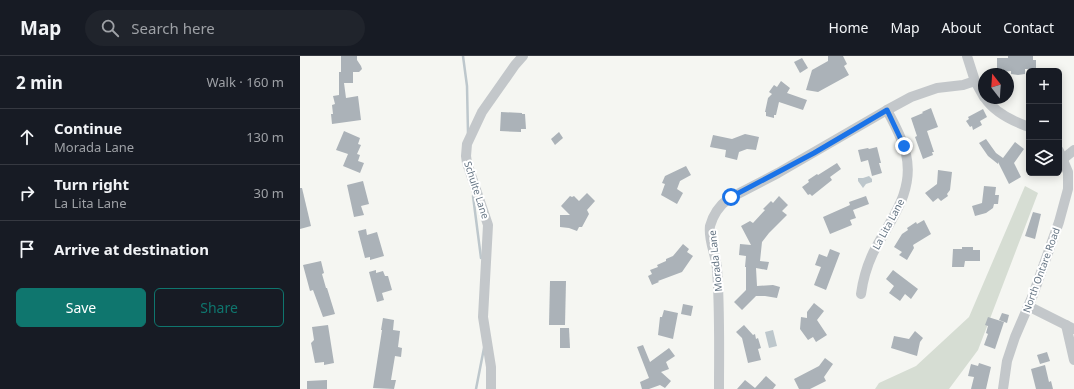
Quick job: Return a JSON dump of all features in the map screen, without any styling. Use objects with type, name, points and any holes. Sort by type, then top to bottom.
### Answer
[{"type":"street","name":"Schulte Lane","points":[[490,389],[491,367],[483,317],[488,225],[483,207],[469,171],[466,149],[482,112],[523,56]]},
{"type":"street","points":[[967,56],[978,86]]},
{"type":"street","name":"Morada Lane","points":[[718,389],[717,266],[712,250],[710,228],[716,211],[728,199],[808,157],[887,110],[924,92],[950,86],[963,85],[975,81]]},
{"type":"street","points":[[990,104],[1005,117],[1026,126]]},
{"type":"street","name":"La Lita Lane","points":[[861,294],[867,266],[893,219],[904,195],[908,178],[907,156],[904,146],[887,110]]},
{"type":"street","points":[[1062,155],[1074,150]]},
{"type":"street","name":"North Ontare Road","points":[[1003,389],[1007,361],[1059,222],[1068,189],[1068,172],[1062,157]]},
{"type":"street","points":[[1028,306],[1070,327],[1074,360]]},
{"type":"shaded area","points":[[869,176],[872,179],[872,182],[866,184],[863,188],[858,181],[858,178]]},
{"type":"shaded area","points":[[1025,186],[1038,193],[978,350],[949,389],[875,389],[879,383],[916,366],[969,317]]},
{"type":"shaded area","points":[[773,330],[777,346],[769,348],[765,332]]},
{"type":"building","points":[[341,56],[357,56],[357,60],[362,69],[359,72],[353,72],[353,83],[344,83],[346,98],[358,96],[361,120],[332,124],[332,105],[335,104],[333,96],[339,95]]},
{"type":"building","points":[[828,56],[843,56],[847,64],[844,66],[849,75],[818,92],[806,90],[812,70],[828,61]]},
{"type":"building","points":[[1008,56],[1033,56],[1033,60],[1036,60],[1036,68],[1026,68],[1025,74],[1018,75],[1014,74],[1014,68],[997,68],[997,58],[1008,58]]},
{"type":"building","points":[[802,58],[808,68],[800,73],[794,62]]},
{"type":"building","points":[[781,81],[790,88],[787,93],[807,100],[803,110],[779,102],[774,118],[766,116],[765,112],[768,98],[772,94],[769,92],[774,85],[777,87]]},
{"type":"building","points":[[931,108],[938,127],[927,131],[934,152],[932,152],[933,155],[923,159],[915,137],[917,136],[911,118]]},
{"type":"building","points":[[983,109],[987,117],[980,121],[982,125],[973,130],[972,126],[970,127],[966,121],[969,119],[968,117]]},
{"type":"building","points":[[501,112],[525,114],[526,129],[521,129],[521,132],[500,131]]},
{"type":"building","points":[[344,131],[360,138],[358,144],[361,145],[357,154],[360,155],[358,161],[364,163],[360,173],[343,166],[348,154],[336,150]]},
{"type":"building","points":[[559,132],[563,138],[555,145],[551,139]]},
{"type":"building","points":[[745,134],[759,137],[756,150],[747,149],[739,152],[737,160],[725,157],[726,150],[710,147],[713,135],[732,139]]},
{"type":"building","points":[[986,139],[996,153],[1003,158],[1015,142],[1024,149],[1014,163],[1021,177],[1009,184],[998,162],[998,164],[988,156],[979,143]]},
{"type":"building","points":[[877,147],[882,173],[872,176],[868,160],[861,162],[858,150]]},
{"type":"building","points":[[837,163],[841,169],[830,177],[832,180],[812,196],[810,194],[808,195],[802,187],[809,182],[808,180]]},
{"type":"building","points":[[686,166],[691,175],[680,181],[677,189],[683,193],[677,204],[661,195],[665,184],[662,183],[665,176]]},
{"type":"building","points":[[938,170],[952,172],[950,190],[947,194],[948,196],[941,201],[938,198],[933,202],[925,193],[937,184]]},
{"type":"building","points":[[363,181],[369,204],[361,206],[364,215],[354,217],[347,185]]},
{"type":"building","points":[[984,186],[996,187],[995,195],[999,195],[998,204],[994,204],[993,208],[986,213],[975,216],[972,206],[982,203]]},
{"type":"building","points":[[300,188],[302,188],[311,226],[300,229]]},
{"type":"building","points":[[587,193],[595,201],[587,210],[589,214],[582,227],[579,227],[577,231],[560,227],[560,215],[570,215],[561,206],[570,196],[574,196],[579,201]]},
{"type":"building","points":[[779,196],[788,205],[782,211],[787,215],[762,242],[760,261],[769,262],[767,270],[756,268],[757,286],[773,285],[780,287],[777,298],[756,296],[742,310],[734,302],[746,290],[746,256],[739,255],[740,244],[751,245],[741,226],[750,221],[753,223],[765,210],[763,209],[771,201],[773,203]]},
{"type":"building","points":[[866,196],[869,204],[853,210],[856,218],[850,220],[852,225],[830,234],[823,217],[850,205],[849,202]]},
{"type":"building","points":[[1033,212],[1041,214],[1035,239],[1025,236]]},
{"type":"building","points":[[924,220],[931,234],[913,245],[914,248],[907,260],[899,255],[902,252],[894,247],[902,234],[908,230],[907,228],[916,222],[917,224]]},
{"type":"building","points":[[366,229],[367,235],[377,232],[384,256],[370,260],[370,257],[365,258],[358,231]]},
{"type":"building","points":[[683,244],[689,249],[687,252],[693,256],[682,272],[658,281],[659,282],[652,285],[648,276],[652,274],[650,270],[658,267],[657,265],[673,256]]},
{"type":"building","points":[[962,247],[973,247],[973,250],[980,250],[980,261],[965,261],[964,267],[952,267],[953,249],[962,249]]},
{"type":"building","points":[[830,249],[840,253],[826,290],[814,285],[821,267],[815,265],[819,254],[827,257]]},
{"type":"building","points":[[321,261],[324,273],[322,274],[335,314],[323,317],[313,290],[310,291],[303,265]]},
{"type":"building","points":[[376,270],[376,273],[383,271],[385,276],[388,276],[392,290],[382,293],[384,300],[377,302],[369,272]]},
{"type":"building","points":[[893,270],[918,289],[911,299],[905,294],[900,301],[889,293],[894,286],[886,279]]},
{"type":"building","points":[[550,281],[566,281],[565,325],[549,325]]},
{"type":"building","points":[[814,303],[824,311],[817,320],[827,335],[816,342],[813,337],[808,340],[800,329],[801,317],[807,318],[807,312]]},
{"type":"building","points":[[683,304],[693,306],[691,316],[681,314]]},
{"type":"building","points":[[664,310],[678,313],[673,339],[658,335],[660,317],[662,317]]},
{"type":"building","points":[[1002,313],[1009,315],[1007,323],[999,320]]},
{"type":"building","points":[[988,317],[1004,322],[995,349],[984,345],[988,334],[986,333],[988,326],[985,325]]},
{"type":"building","points":[[383,318],[394,320],[393,330],[400,331],[398,347],[402,348],[401,357],[395,356],[391,380],[396,380],[394,389],[373,388]]},
{"type":"building","points":[[328,325],[334,363],[324,365],[324,362],[315,363],[311,343],[314,340],[312,327]]},
{"type":"building","points":[[744,325],[753,335],[755,334],[756,339],[758,338],[761,348],[758,349],[761,360],[748,363],[742,338],[736,332]]},
{"type":"building","points":[[560,328],[569,328],[570,348],[560,348]]},
{"type":"building","points":[[915,331],[923,338],[920,342],[917,356],[891,348],[894,336],[909,339]]},
{"type":"building","points":[[643,345],[650,362],[669,348],[675,356],[666,362],[669,369],[661,372],[671,381],[665,388],[660,385],[649,389],[642,389],[640,382],[649,378],[637,347]]},
{"type":"building","points":[[1047,352],[1050,361],[1040,364],[1037,355]]},
{"type":"building","points":[[825,358],[833,364],[824,377],[826,381],[810,389],[799,389],[794,379],[819,366]]},
{"type":"building","points":[[979,363],[991,367],[986,389],[971,389],[974,377],[968,376],[971,364],[978,366]]},
{"type":"building","points":[[1045,365],[1049,382],[1051,381],[1053,389],[1036,389],[1031,369]]},
{"type":"building","points":[[766,376],[776,385],[773,389],[737,389],[745,380],[755,388]]},
{"type":"building","points":[[327,380],[327,389],[307,389],[307,381]]},
{"type":"waterway","points":[[463,56],[467,86],[468,133]]},
{"type":"waterway","points":[[473,196],[481,258]]},
{"type":"waterway","points":[[476,389],[484,348]]},
{"type":"route","points":[[731,197],[814,153],[887,110],[904,146]]}]
